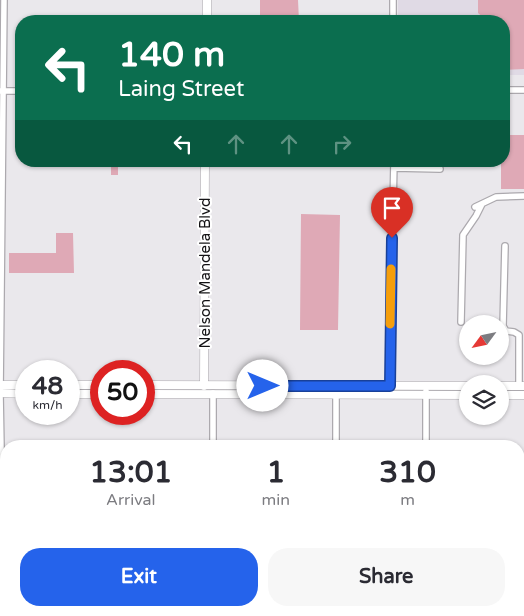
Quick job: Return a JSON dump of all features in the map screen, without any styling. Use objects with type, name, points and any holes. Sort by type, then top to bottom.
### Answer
[{"type":"main road","points":[[207,0],[207,15]]},
{"type":"main road","name":"Nelson Mandela Blvd","points":[[204,386],[205,167]]},
{"type":"main road","points":[[155,385],[459,386]]},
{"type":"main road","points":[[204,386],[213,393]]},
{"type":"main road","points":[[509,386],[522,386]]},
{"type":"main road","points":[[0,389],[15,387]]},
{"type":"main road","points":[[0,389],[15,392]]},
{"type":"main road","points":[[155,394],[459,395]]},
{"type":"main road","points":[[509,395],[524,395]]},
{"type":"street","points":[[1,440],[0,389],[4,0]]},
{"type":"street","points":[[393,0],[393,15]]},
{"type":"street","points":[[510,90],[524,90]]},
{"type":"street","points":[[2,91],[15,91]]},
{"type":"street","points":[[390,395],[394,168],[440,169]]},
{"type":"street","points":[[475,207],[496,197],[524,196]]},
{"type":"street","points":[[461,315],[462,237],[482,204]]},
{"type":"street","points":[[505,246],[503,326],[506,331],[519,335],[522,386]]},
{"type":"street","points":[[336,385],[336,440]]},
{"type":"street","points":[[426,386],[426,440]]},
{"type":"street","points":[[213,393],[213,440]]},
{"type":"shaded area","points":[[260,0],[298,0],[299,15],[260,15]]},
{"type":"shaded area","points":[[398,0],[524,0],[524,75],[510,75],[510,15],[398,15]]},
{"type":"shaded area","points":[[478,0],[524,0],[524,69],[510,70],[510,15],[480,15],[478,13]]},
{"type":"shaded area","points":[[510,135],[524,135],[524,189],[501,189],[501,167],[510,167]]},
{"type":"shaded area","points":[[111,167],[118,167],[118,175],[111,175]]},
{"type":"shaded area","points":[[301,214],[340,215],[338,330],[300,330]]},
{"type":"shaded area","points":[[56,233],[73,233],[74,273],[9,273],[9,253],[56,253]]},
{"type":"slow traffic","points":[[390,324],[391,269]]},
{"type":"route","points":[[263,386],[390,386],[392,238]]}]
